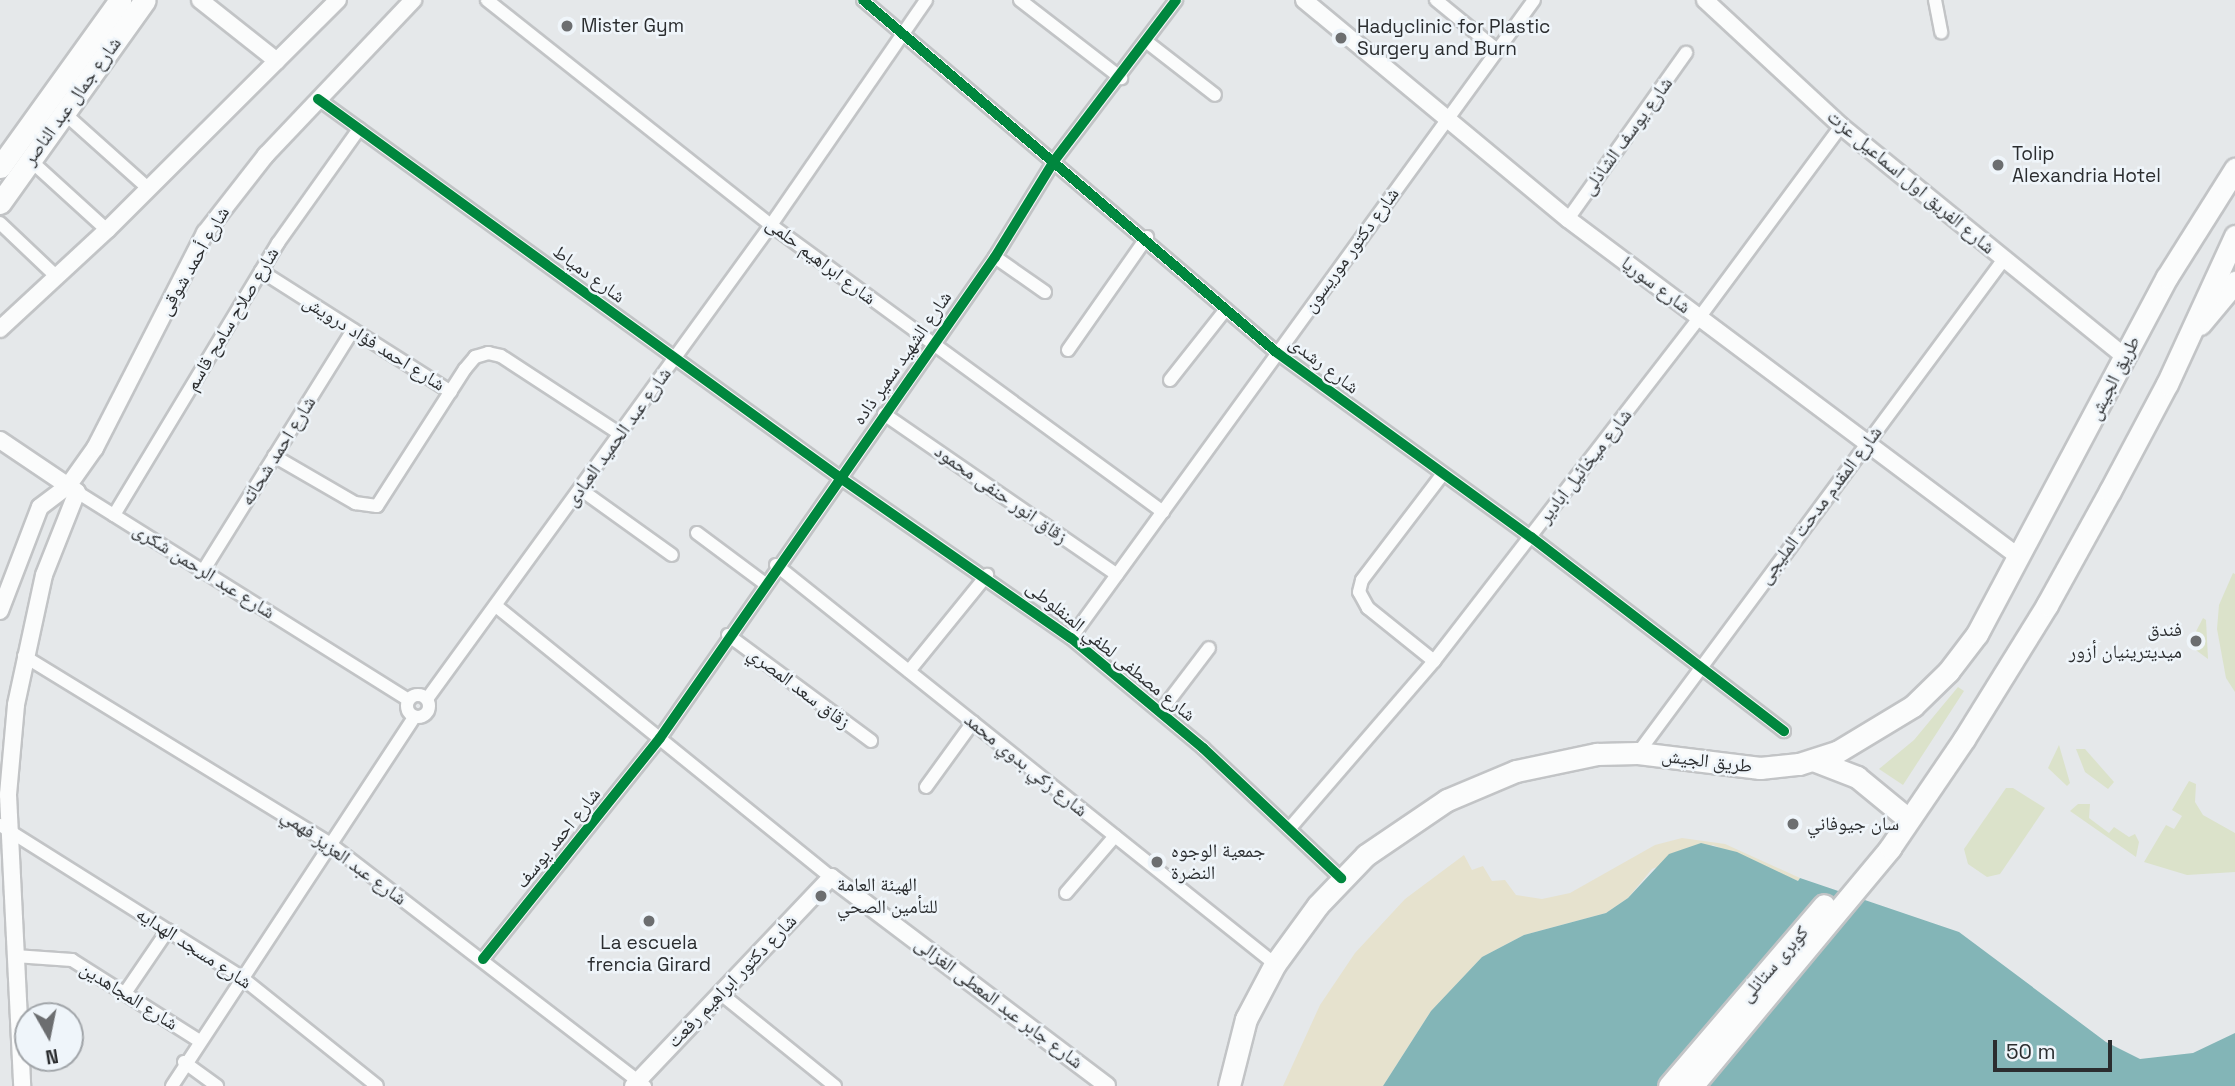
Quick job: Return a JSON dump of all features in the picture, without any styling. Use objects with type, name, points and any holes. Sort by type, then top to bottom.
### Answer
[{"type":"main road","name":"شارع جمال عبد الناصر","points":[[3,155],[120,0]]},
{"type":"main road","name":"شارع جمال عبد الناصر","points":[[0,203],[145,0]]},
{"type":"main road","name":"طريق الجيش","points":[[1229,1086],[1245,1020],[1275,964],[1341,878],[1410,822],[1477,786],[1556,760],[1638,753],[1760,768],[1813,760],[1873,734],[1913,706],[1948,672],[1978,634],[2124,356],[2235,169]]},
{"type":"main road","points":[[1885,845],[1908,818],[1964,739],[2047,605],[2189,336],[2235,236]]},
{"type":"main road","points":[[2189,336],[2235,282]]},
{"type":"main road","points":[[1813,760],[1857,777],[1908,818]]},
{"type":"main road","name":"كوبرى ستانلى","points":[[1669,1086],[1885,845]]},
{"type":"main road","name":"كوبرى ستانلى","points":[[1692,1086],[1885,845]]},
{"type":"street","points":[[200,0],[278,61]]},
{"type":"street","points":[[0,329],[107,230],[338,0]]},
{"type":"street","name":"شارع أحمد شوقى","points":[[72,489],[205,233],[244,180],[413,0]]},
{"type":"street","name":"شارع ابراهيم حلمى","points":[[487,0],[771,225],[1163,512]]},
{"type":"street","name":"شارع رشدى","points":[[863,0],[1147,237],[1276,352],[1531,537],[1784,731]]},
{"type":"street","name":"شارع عبد الحميد العبادى","points":[[427,699],[771,225],[900,33],[926,0]]},
{"type":"street","points":[[1020,0],[1121,78]]},
{"type":"street","name":"شارع الشهيد سمير ذاده","points":[[660,738],[776,565],[995,257],[1054,161],[1121,78],[1176,0]]},
{"type":"street","name":"شارع سوريا","points":[[1304,0],[1446,122],[1568,219],[2019,557]]},
{"type":"street","points":[[1436,0],[1497,50]]},
{"type":"street","name":"شارع دكتور موريسون","points":[[1072,638],[1276,352],[1534,0]]},
{"type":"street","name":"شارع الفريق اول اسماعيل عزت","points":[[1705,0],[1841,126],[2124,356]]},
{"type":"street","points":[[1935,0],[1941,32]]},
{"type":"street","points":[[1147,42],[1215,95]]},
{"type":"street","name":"شارع يوسف الشاذلى","points":[[1568,219],[1686,53]]},
{"type":"street","name":"شارع دمياط","points":[[318,99],[839,477]]},
{"type":"street","points":[[64,113],[149,188]]},
{"type":"street","name":"شارع ميخائيل ابادير","points":[[1290,828],[1434,661],[1699,318],[1841,126]]},
{"type":"street","name":"شارع صلاح سامح قاسم","points":[[114,515],[261,271],[359,129]]},
{"type":"street","points":[[30,160],[107,230]]},
{"type":"street","points":[[0,223],[57,277]]},
{"type":"street","points":[[1068,350],[1147,237]]},
{"type":"street","points":[[995,257],[1045,292]]},
{"type":"street","name":"شارع المقدم مدحت المليجى","points":[[1638,753],[1699,667],[2004,259]]},
{"type":"street","name":"شارع احمد فؤاد درويش","points":[[261,271],[451,392],[475,357],[495,353],[620,434]]},
{"type":"street","points":[[1170,380],[1226,309]]},
{"type":"street","name":"شارع احمد شحاته","points":[[203,571],[353,330]]},
{"type":"street","points":[[274,456],[355,503],[376,506],[451,392]]},
{"type":"street","name":"زقاق انور حنفى محمود","points":[[884,414],[1117,575]]},
{"type":"street","name":"شارع عبد الرحمن شكرى","points":[[0,440],[72,489],[408,700]]},
{"type":"street","points":[[1434,661],[1368,608],[1359,592],[1362,580],[1442,475]]},
{"type":"street","name":"شارع مصطفى لطفي المنفلوطى","points":[[839,477],[987,575],[1072,638],[1161,711],[1341,878]]},
{"type":"street","points":[[0,611],[40,507],[72,489]]},
{"type":"street","points":[[22,1086],[5,828],[16,705],[24,656],[44,575],[72,489]]},
{"type":"street","points":[[580,489],[672,555]]},
{"type":"street","points":[[697,533],[764,583]]},
{"type":"street","name":"شارع زكي بدوي محمد","points":[[776,565],[1275,964]]},
{"type":"street","points":[[909,671],[987,575]]},
{"type":"street","name":"شارع جابر عبد المعطى الغزالى","points":[[496,606],[831,877],[1107,1086]]},
{"type":"street","name":"زقاق سعد المصري","points":[[728,635],[871,741]]},
{"type":"street","points":[[1161,711],[1209,648]]},
{"type":"street","name":"شارع عبد العزيز فهمي","points":[[24,656],[329,844],[483,960],[639,1084]]},
{"type":"street","points":[[172,1086],[198,1040],[414,717],[428,712],[427,699],[417,695],[408,700],[408,712],[414,717]]},
{"type":"street","points":[[926,787],[973,722]]},
{"type":"street","name":"شارع احمد يوسف","points":[[483,960],[660,738]]},
{"type":"street","name":"شارع مسجد الهدايه","points":[[5,828],[241,977],[377,1086]]},
{"type":"street","points":[[1066,893],[1115,836]]},
{"type":"street","name":"شارع دكتور ابراهيم رفعت","points":[[639,1084],[720,993],[831,877]]},
{"type":"street","points":[[125,993],[167,930]]},
{"type":"street","name":"شارع المجاهدين","points":[[15,956],[72,960],[198,1040]]},
{"type":"street","points":[[720,993],[835,1086]]},
{"type":"street","points":[[184,1062],[217,1086]]},
{"type":"green space","points":[[2233,573],[2235,692],[2226,678],[2217,629],[2219,605]]},
{"type":"green space","points":[[2203,618],[2206,620],[2208,659],[2189,645]]},
{"type":"green space","points":[[1958,687],[1964,691],[1903,785],[1879,769],[1914,740]]},
{"type":"green space","points":[[2059,745],[2070,783],[2067,786],[2048,768]]},
{"type":"green space","points":[[2076,749],[2085,749],[2114,782],[2108,789],[2085,772]]},
{"type":"green space","points":[[2189,781],[2196,784],[2195,802],[2203,815],[2235,833],[2235,872],[2187,875],[2144,862],[2166,825],[2174,829],[2182,816],[2172,810]]},
{"type":"green space","points":[[2006,788],[2013,788],[2045,808],[2000,874],[1987,877],[1968,864],[1964,849]]},
{"type":"green space","points":[[2078,804],[2090,804],[2089,818],[2109,833],[2114,827],[2129,837],[2135,834],[2139,842],[2136,857],[2070,811]]},
{"type":"sand","points":[[1682,838],[1725,844],[1800,878],[1798,881],[1713,845],[1652,869],[1628,898],[1606,913],[1524,935],[1482,957],[1431,1011],[1383,1086],[1283,1086],[1320,1005],[1355,953],[1405,899],[1464,855],[1472,870],[1483,866],[1492,881],[1505,880],[1516,895],[1542,899],[1570,893],[1655,845]]},
{"type":"water","points":[[1701,843],[1737,852],[1798,881],[1800,878],[1959,932],[2106,1042],[2140,1059],[2193,1053],[2235,1033],[2235,1086],[1383,1086],[1431,1011],[1482,957],[1524,935],[1606,913],[1628,898],[1669,854]]},
{"type":"cycle path","points":[[863,0],[1276,352],[1531,537],[1784,731]]},
{"type":"cycle path","points":[[483,959],[660,738],[995,257],[1054,161],[1176,0]]},
{"type":"cycle path","points":[[318,99],[839,477],[1071,638],[1203,748],[1341,878]]},
{"type":"place","name":"Mister Gym","points":[[567,26]]},
{"type":"place","name":"Hadyclinic for Plastic Surgery and Burn","points":[[1341,38]]},
{"type":"place","name":"Tolip Alexandria Hotel","points":[[1998,165]]},
{"type":"place","name":"فندق ميديترينيان أزور","points":[[2196,641]]},
{"type":"place","name":"سان جيوفاني","points":[[1793,824]]},
{"type":"place","name":"جمعية الوجوه النضرة","points":[[1157,862]]},
{"type":"place","name":"الهيئة العامة للتأمين الصحي","points":[[821,896]]},
{"type":"place","name":"La escuela frencia Girard","points":[[649,921]]}]
